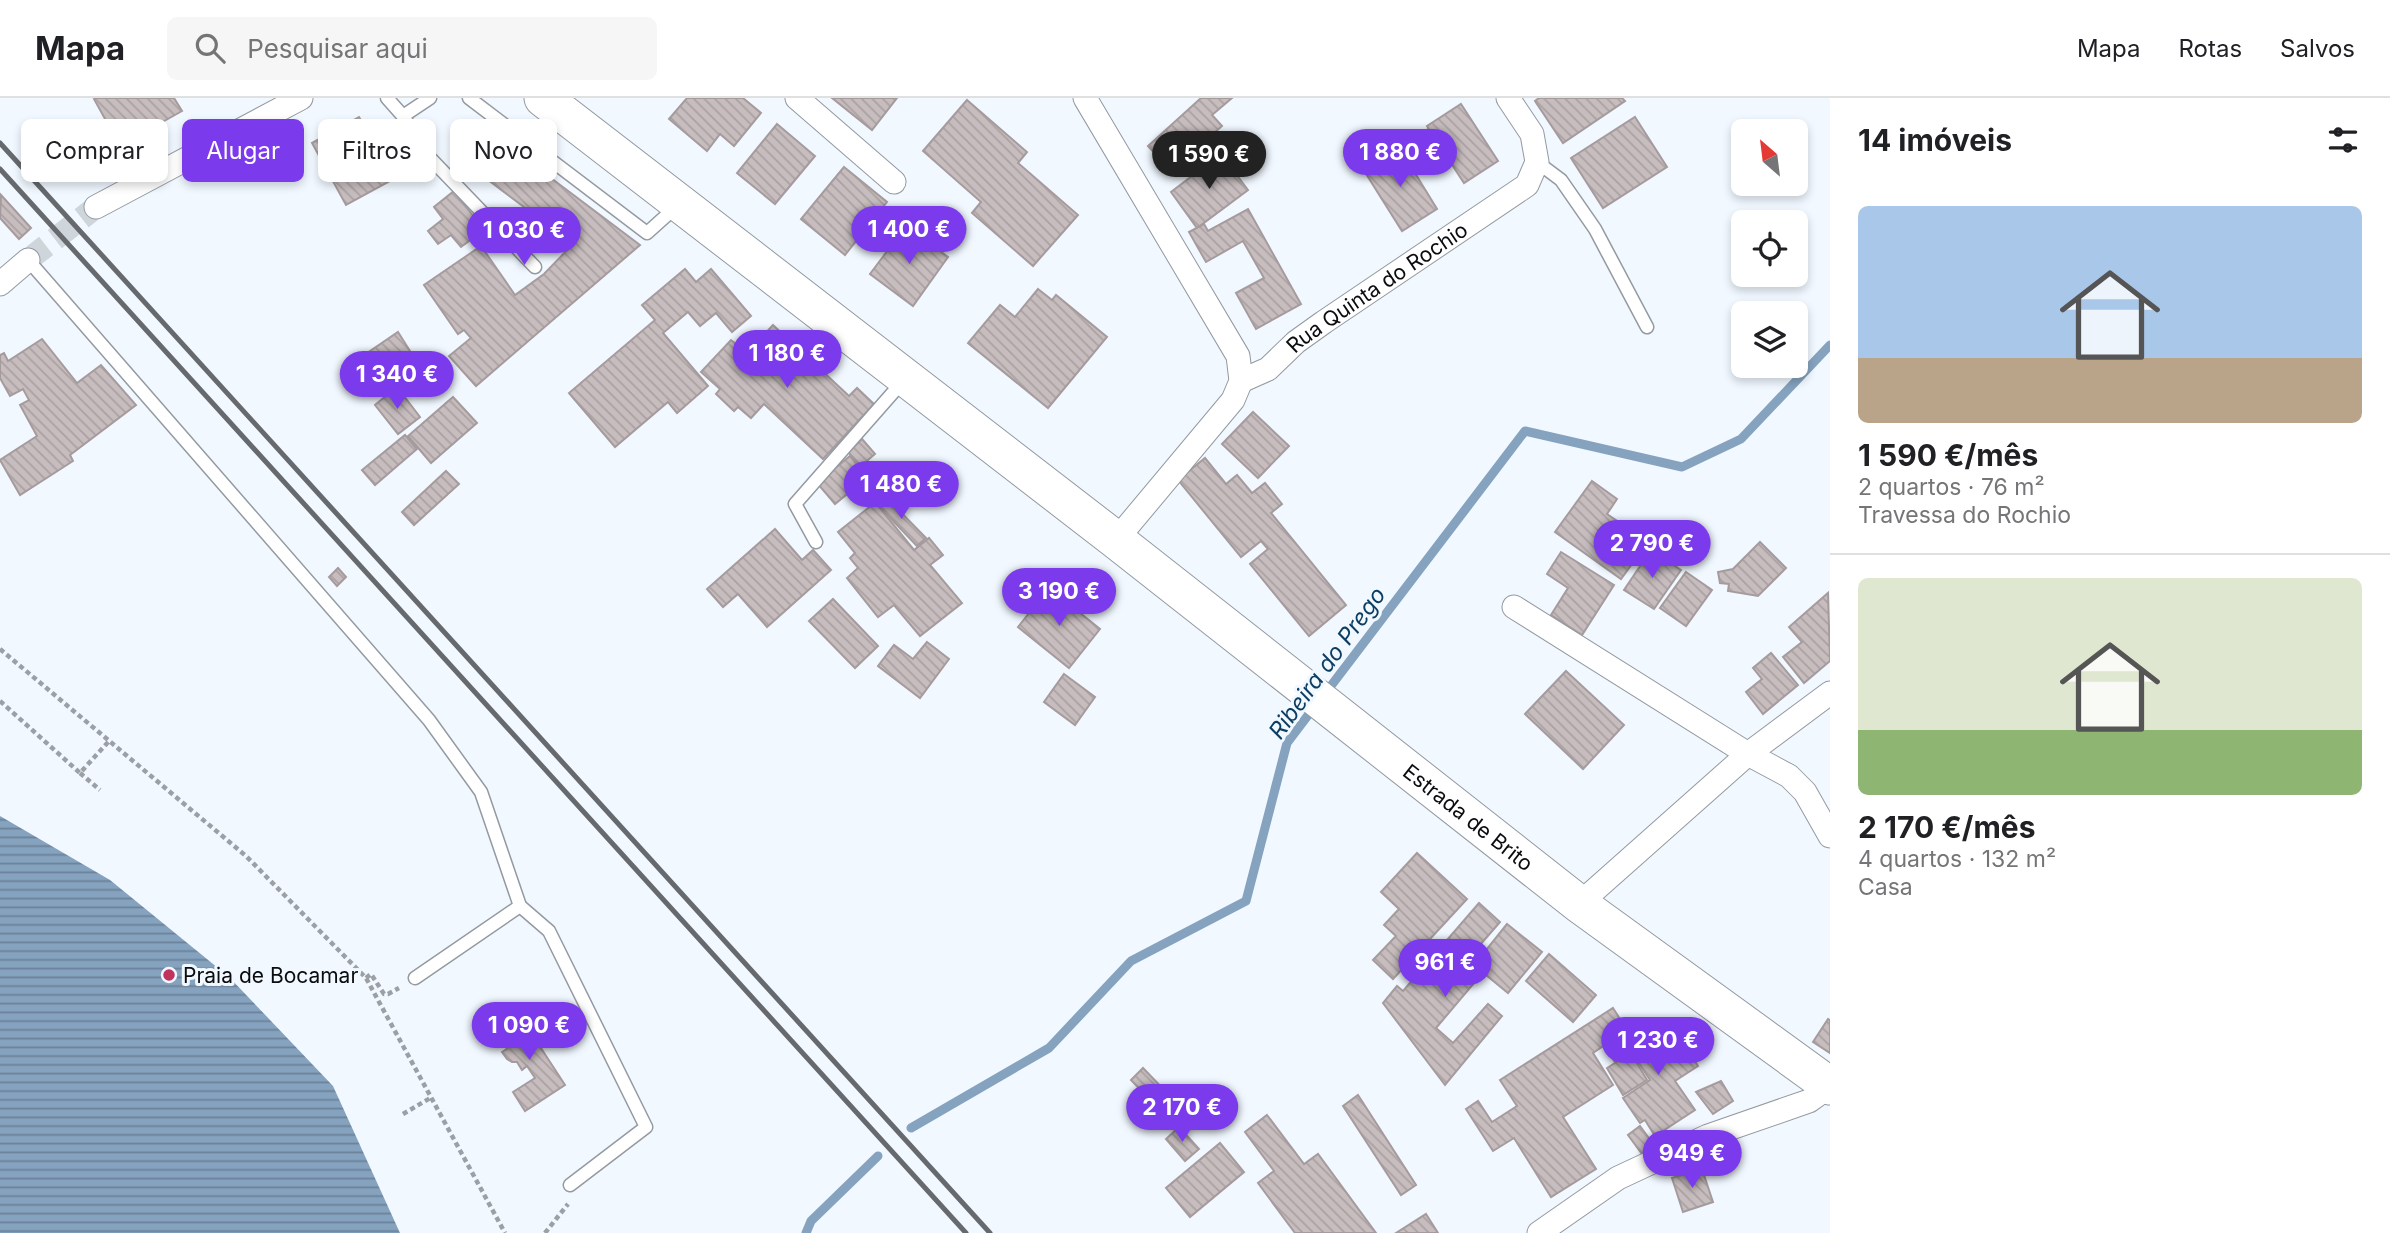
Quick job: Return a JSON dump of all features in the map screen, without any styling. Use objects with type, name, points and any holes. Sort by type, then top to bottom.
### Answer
[{"type":"main road","name":"Estrada de Brito","points":[[543,98],[1242,638],[1579,904],[1830,1086]]},
{"type":"street","points":[[96,206],[301,98]]},
{"type":"street","points":[[797,98],[894,182]]},
{"type":"street","points":[[1086,98],[1238,356],[1241,382],[1233,400],[1116,540]]},
{"type":"street","points":[[1508,98],[1532,134],[1537,162]]},
{"type":"street","name":"Rua Quinta do Rochio","points":[[1241,382],[1268,369],[1305,335],[1527,185],[1537,162]]},
{"type":"street","points":[[0,284],[27,260]]},
{"type":"street","points":[[1514,607],[1748,754],[1789,776],[1805,792],[1830,836]]},
{"type":"street","points":[[1579,904],[1748,754],[1830,694]]},
{"type":"street","points":[[1539,1233],[1618,1178],[1708,1136],[1809,1101],[1830,1086]]},
{"type":"lane","points":[[387,98],[403,116],[430,158],[535,267]]},
{"type":"lane","points":[[403,116],[430,98]]},
{"type":"lane","points":[[469,98],[647,233],[680,203]]},
{"type":"lane","points":[[1537,162],[1561,180],[1595,229],[1647,327]]},
{"type":"lane","points":[[27,260],[429,720],[481,792],[520,906],[549,931],[646,1127],[570,1185]]},
{"type":"lane","points":[[816,542],[795,504],[906,377]]},
{"type":"lane","points":[[415,978],[520,906]]},
{"type":"path","points":[[0,649],[246,856],[366,978],[505,1233]]},
{"type":"path","points":[[0,701],[100,790]]},
{"type":"path","points":[[80,773],[110,740]]},
{"type":"path","points":[[366,978],[371,974],[384,994]]},
{"type":"path","points":[[403,1114],[432,1097]]},
{"type":"path","points":[[545,1233],[568,1207],[570,1185]]},
{"type":"water","name":"Praia de Bocamar","points":[[0,816],[110,880],[229,977],[333,1086],[400,1233],[0,1233]]},
{"type":"building","points":[[174,98],[182,111],[168,119],[105,119],[94,99]]},
{"type":"building","points":[[687,98],[743,98],[761,113],[734,146],[720,134],[707,151],[669,119]]},
{"type":"building","points":[[832,98],[897,98],[872,130]]},
{"type":"building","points":[[1201,98],[1232,98],[1212,115],[1222,126],[1171,171],[1148,146]]},
{"type":"building","points":[[1539,98],[1622,98],[1625,101],[1563,143],[1535,101]]},
{"type":"building","points":[[967,100],[1027,152],[1018,163],[1078,215],[1033,266],[972,213],[981,202],[923,151]]},
{"type":"building","points":[[1461,104],[1498,161],[1464,183],[1427,126]]},
{"type":"building","points":[[1635,117],[1667,167],[1603,208],[1571,158]]},
{"type":"building","points":[[777,124],[815,156],[775,204],[737,173]]},
{"type":"building","points":[[1428,129],[1445,156],[1432,164],[1415,137]]},
{"type":"building","points":[[318,140],[318,154],[312,143]]},
{"type":"building","points":[[1399,147],[1437,209],[1402,231],[1363,169]]},
{"type":"building","points":[[1221,154],[1248,190],[1197,228],[1171,192]]},
{"type":"building","points":[[844,167],[887,202],[845,255],[801,219]]},
{"type":"building","points":[[333,182],[388,182],[346,205]]},
{"type":"building","points":[[491,182],[556,182],[640,245],[476,386],[449,356],[471,338],[464,330],[458,334],[424,285],[481,246],[515,295],[544,274],[573,244]]},
{"type":"building","points":[[454,191],[484,230],[461,247],[451,235],[438,244],[428,231],[443,219],[434,207]]},
{"type":"building","points":[[1,195],[31,228],[19,239],[0,218]]},
{"type":"building","points":[[1248,209],[1301,304],[1256,329],[1236,293],[1264,278],[1243,241],[1206,262],[1189,232],[1204,224],[1208,231]]},
{"type":"building","points":[[906,226],[948,257],[913,306],[870,274]]},
{"type":"building","points":[[685,269],[696,282],[711,269],[751,316],[732,332],[716,313],[700,326],[688,312],[663,333],[708,386],[677,413],[668,402],[615,447],[569,393],[655,320],[642,305]]},
{"type":"building","points":[[1038,289],[1052,300],[1056,295],[1107,337],[1048,408],[968,343],[1000,305],[1015,317]]},
{"type":"building","points":[[773,325],[849,396],[857,388],[874,404],[823,459],[764,404],[751,418],[738,407],[734,411],[716,394],[720,389],[701,372],[731,340],[747,353]]},
{"type":"building","points":[[398,332],[415,359],[371,388],[354,362]]},
{"type":"building","points":[[42,339],[77,383],[101,365],[136,405],[70,455],[73,461],[20,495],[0,460],[37,436],[20,405],[29,400],[23,389],[10,396],[0,378],[0,355],[4,353],[8,361]]},
{"type":"building","points":[[397,387],[420,417],[398,434],[375,405]]},
{"type":"building","points":[[453,397],[477,423],[431,463],[408,436]]},
{"type":"building","points":[[1253,412],[1289,446],[1258,478],[1222,444]]},
{"type":"building","points":[[405,435],[417,449],[375,485],[362,470]]},
{"type":"building","points":[[862,439],[875,454],[861,466],[848,452]]},
{"type":"building","points":[[850,456],[883,496],[875,502],[914,550],[929,538],[943,555],[930,565],[962,603],[920,636],[894,605],[878,617],[847,578],[858,568],[850,558],[855,553],[838,532],[872,505],[857,486],[835,504],[817,483]]},
{"type":"building","points":[[1205,458],[1226,484],[1237,475],[1252,493],[1265,483],[1282,504],[1271,513],[1346,605],[1309,636],[1250,564],[1268,549],[1261,541],[1241,557],[1178,480]]},
{"type":"building","points":[[446,471],[459,484],[414,525],[402,512]]},
{"type":"building","points":[[1592,481],[1617,499],[1607,514],[1648,542],[1621,579],[1555,532]]},
{"type":"building","points":[[885,496],[926,538],[917,546],[877,504]]},
{"type":"building","points":[[775,529],[802,560],[813,550],[831,570],[767,627],[738,594],[723,607],[707,589]]},
{"type":"building","points":[[1760,542],[1786,568],[1758,596],[1728,591],[1729,584],[1720,583],[1718,572],[1733,569]]},
{"type":"building","points":[[1651,550],[1681,570],[1654,609],[1624,590]]},
{"type":"building","points":[[1561,552],[1614,585],[1582,635],[1551,615],[1568,588],[1547,574]]},
{"type":"building","points":[[338,568],[346,577],[337,586],[329,577]]},
{"type":"building","points":[[1686,572],[1712,590],[1686,626],[1660,608]]},
{"type":"building","points":[[1049,588],[1100,629],[1069,668],[1018,627]]},
{"type":"building","points":[[1828,593],[1830,661],[1804,683],[1783,657],[1802,642],[1789,627]]},
{"type":"building","points":[[833,599],[878,646],[855,668],[809,621]]},
{"type":"building","points":[[927,642],[949,659],[920,698],[878,666],[894,645],[913,659]]},
{"type":"building","points":[[1771,653],[1798,685],[1763,714],[1746,692],[1762,679],[1753,668]]},
{"type":"building","points":[[1566,671],[1624,725],[1583,769],[1525,714]]},
{"type":"building","points":[[1064,674],[1095,697],[1075,725],[1044,702]]},
{"type":"building","points":[[1417,853],[1467,899],[1393,979],[1373,960],[1396,936],[1384,925],[1399,909],[1381,892]]},
{"type":"building","points":[[1479,903],[1500,922],[1459,969],[1475,982],[1436,1028],[1453,1043],[1488,1004],[1502,1016],[1445,1085],[1383,1003],[1397,986],[1403,991]]},
{"type":"building","points":[[1507,924],[1542,952],[1508,993],[1474,965]]},
{"type":"building","points":[[1549,954],[1596,995],[1573,1022],[1526,981]]},
{"type":"building","points":[[1613,1008],[1627,1030],[1593,1053],[1613,1085],[1563,1117],[1596,1169],[1551,1197],[1514,1138],[1493,1151],[1466,1109],[1478,1101],[1492,1122],[1517,1106],[1500,1080]]},
{"type":"building","points":[[518,1013],[565,1085],[525,1111],[513,1092],[535,1078],[527,1066],[522,1070],[517,1062],[507,1059],[502,1052],[507,1049],[494,1028]]},
{"type":"building","points":[[1828,1019],[1830,1020],[1830,1053],[1813,1042]]},
{"type":"building","points":[[1669,1022],[1698,1066],[1675,1081],[1695,1110],[1655,1136],[1645,1120],[1640,1123],[1623,1098],[1650,1080],[1631,1051],[1615,1062],[1607,1050],[1639,1029],[1645,1038]]},
{"type":"building","points":[[1631,1053],[1647,1080],[1623,1095],[1607,1068]]},
{"type":"building","points":[[1143,1068],[1168,1094],[1155,1105],[1131,1080]]},
{"type":"building","points":[[1721,1081],[1733,1101],[1713,1114],[1696,1092]]},
{"type":"building","points":[[1358,1095],[1416,1185],[1401,1195],[1343,1106]]},
{"type":"building","points":[[1267,1115],[1304,1164],[1318,1154],[1376,1233],[1295,1233],[1258,1183],[1274,1171],[1245,1132]]},
{"type":"building","points":[[1640,1126],[1654,1145],[1642,1154],[1628,1135]]},
{"type":"building","points":[[1179,1127],[1199,1149],[1185,1161],[1166,1139]]},
{"type":"building","points":[[1220,1143],[1244,1172],[1190,1217],[1166,1188]]},
{"type":"building","points":[[1702,1169],[1713,1202],[1683,1212],[1672,1178]]},
{"type":"building","points":[[1426,1214],[1438,1233],[1396,1233]]},
{"type":"waterway","name":"Ribeira do Prego","points":[[1324,695],[1525,431],[1682,467],[1741,439],[1830,345]]},
{"type":"waterway","name":"Ribeira do Prego","points":[[911,1128],[1049,1048],[1131,961],[1246,901],[1287,743],[1315,706]]},
{"type":"waterway","name":"Ribeira do Prego","points":[[806,1233],[811,1221],[878,1156]]},
{"type":"tunnel","points":[[28,260],[96,207]]},
{"type":"railway","points":[[0,143],[990,1233]]},
{"type":"railway","points":[[0,169],[966,1233]]},
{"type":"place","name":"Praia de Bocamar","points":[[169,975]]}]
